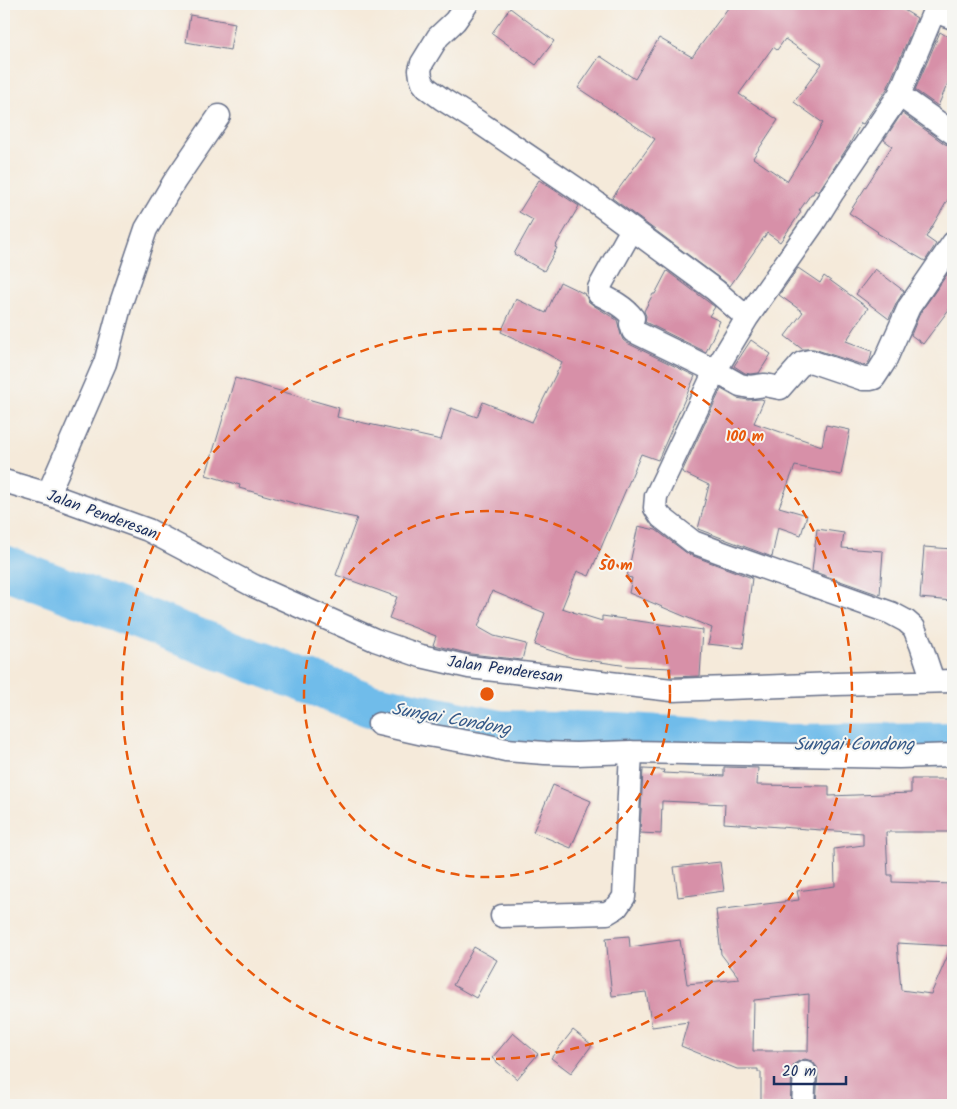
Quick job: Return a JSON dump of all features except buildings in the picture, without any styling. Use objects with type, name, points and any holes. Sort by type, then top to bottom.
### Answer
[{"type":"street","points":[[467,4],[455,21],[438,37],[422,63],[420,70],[423,83],[433,93],[586,195],[715,290],[747,318]]},
{"type":"street","points":[[941,11],[899,95],[813,224],[747,318],[716,371],[656,496],[655,508],[661,517],[693,542],[906,621],[914,628],[921,645],[943,681]]},
{"type":"street","points":[[899,95],[953,133]]},
{"type":"street","points":[[48,494],[105,363],[121,303],[146,229],[174,182],[219,116]]},
{"type":"street","points":[[632,229],[599,288],[599,294],[629,313],[633,318],[633,331],[716,371],[740,385],[750,387],[780,388],[802,364],[810,361],[863,379],[874,378],[885,361],[909,307],[953,243]]},
{"type":"street","name":"Jalan Penderesan","points":[[4,481],[48,494],[148,530],[254,586],[375,640],[421,656],[469,667],[672,690],[943,681]]},
{"type":"street","points":[[379,724],[506,750],[576,754],[631,752],[899,757],[953,756]]},
{"type":"street","points":[[502,916],[607,913],[617,907],[624,897],[631,752]]},
{"type":"street","points":[[804,1105],[805,1072]]},
{"type":"waterway","name":"Sungai Condong","points":[[4,567],[370,705],[500,732],[616,734],[787,746],[953,744]]}]
